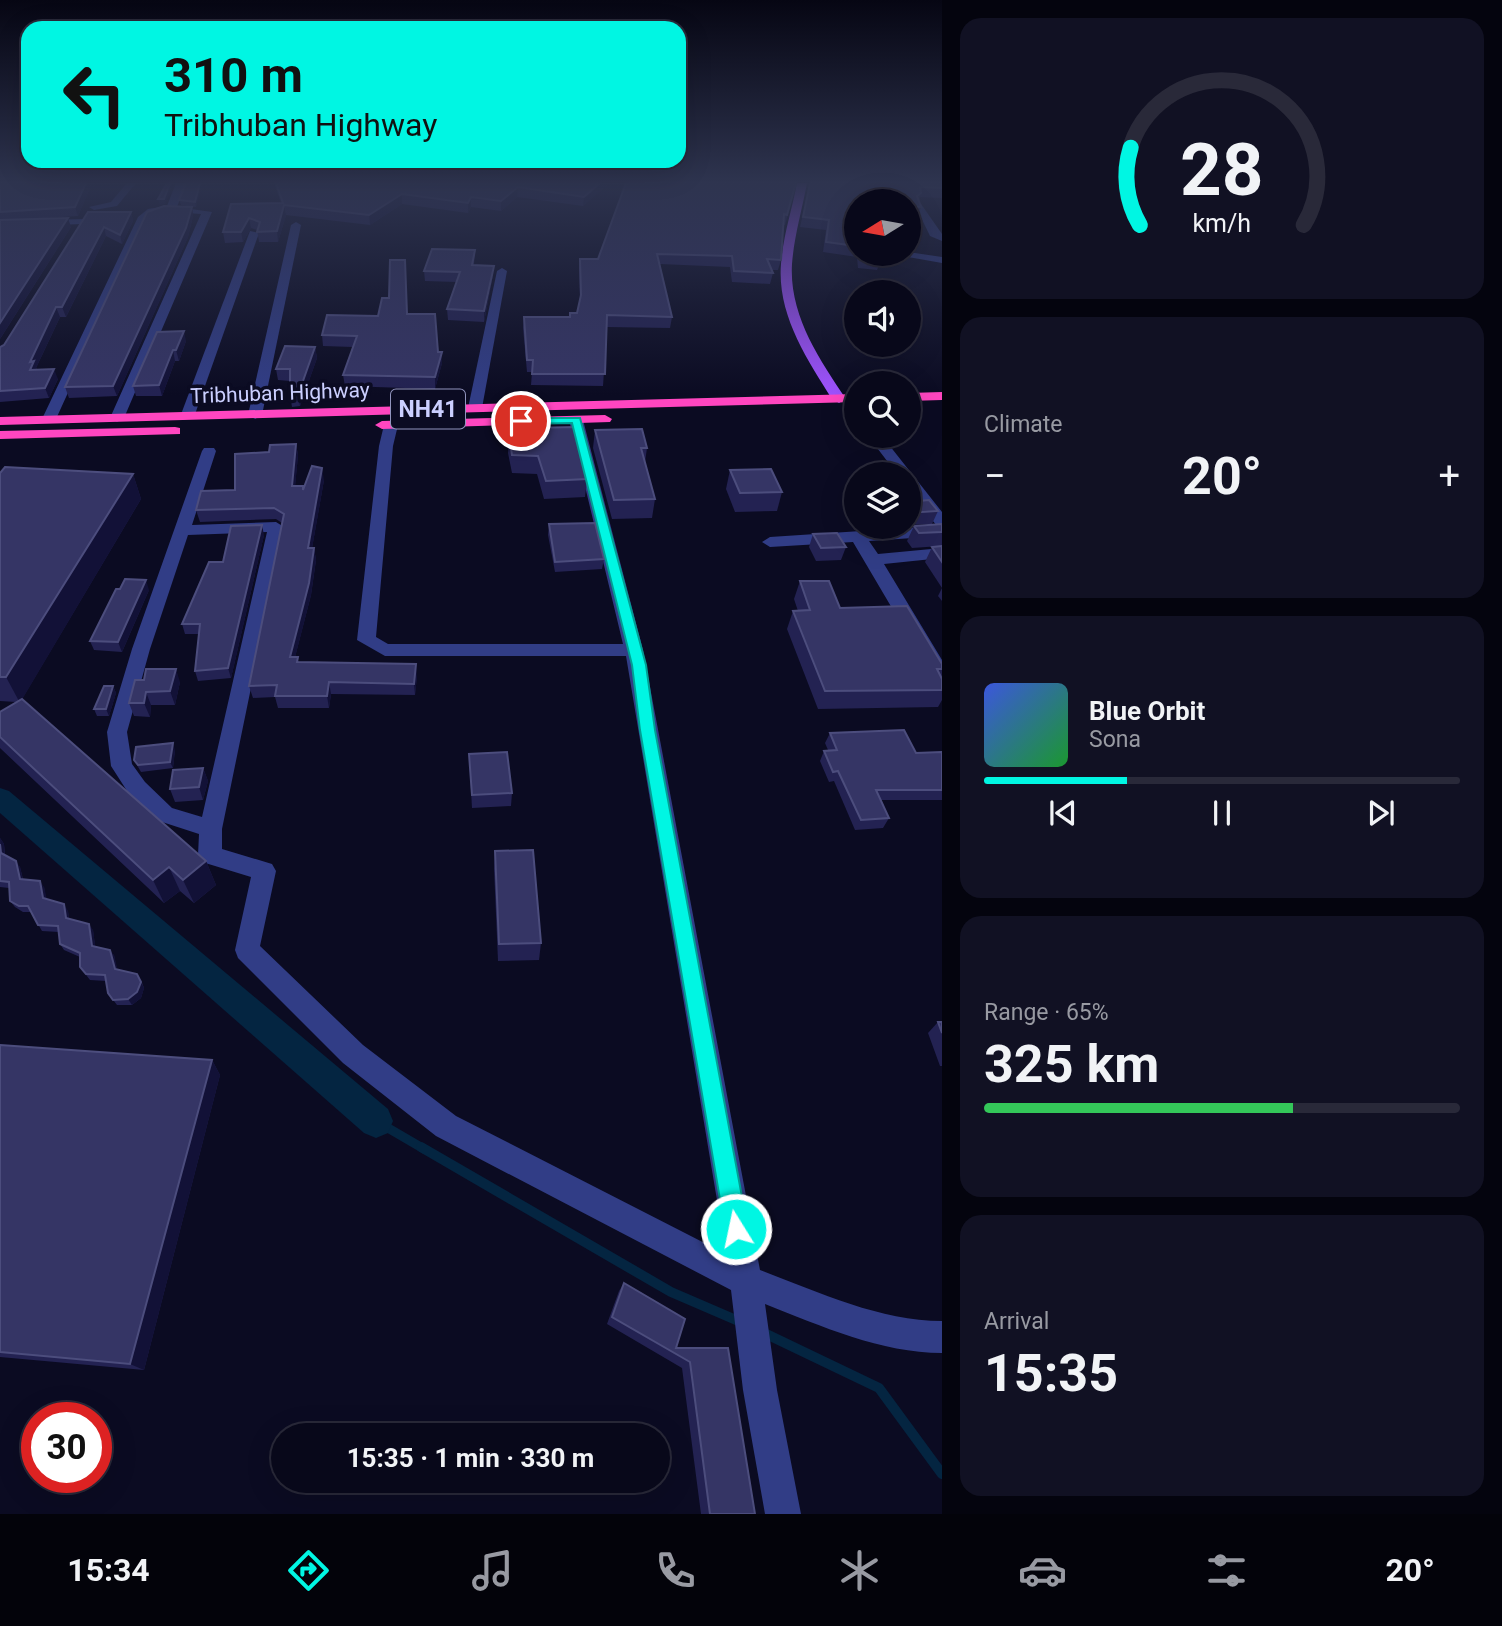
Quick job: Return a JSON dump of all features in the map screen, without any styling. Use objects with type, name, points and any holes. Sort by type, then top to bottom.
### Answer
[{"type":"highway","points":[[921,397],[942,396]]},
{"type":"highway","name":"Tribhuban Highway","points":[[0,421],[844,399]]},
{"type":"highway","points":[[921,411],[942,410]]},
{"type":"highway","name":"Tribhuban Highway","points":[[0,435],[844,412]]},
{"type":"main road","points":[[789,254],[786,273],[789,300],[810,358],[839,399]]},
{"type":"street","points":[[49,419],[126,254]]},
{"type":"street","points":[[117,418],[190,254]]},
{"type":"street","points":[[187,417],[246,254]]},
{"type":"street","points":[[255,415],[290,254]]},
{"type":"street","points":[[921,257],[942,260]]},
{"type":"street","points":[[475,408],[502,271]]},
{"type":"street","points":[[576,420],[634,650],[783,1514]]},
{"type":"street","points":[[391,425],[386,446],[366,640],[385,650],[634,650]]},
{"type":"street","points":[[884,448],[896,462]]},
{"type":"street","points":[[209,451],[141,649],[117,732],[122,766],[136,788],[164,814],[211,829]]},
{"type":"street","points":[[921,496],[942,523]]},
{"type":"street","points":[[181,530],[276,527],[211,829],[210,855],[264,872],[247,950],[353,1054],[446,1126],[747,1294],[920,1337],[942,1336]]},
{"type":"street","points":[[921,532],[942,531]]},
{"type":"street","points":[[770,541],[844,538]]},
{"type":"street","points":[[859,539],[942,676]]},
{"type":"street","points":[[873,560],[942,553]]},
{"type":"building","points":[[0,254],[45,254],[0,323]]},
{"type":"building","points":[[62,254],[90,254],[62,307],[56,307],[30,362],[34,361],[30,370],[54,369],[45,388],[0,391],[0,347],[4,345]]},
{"type":"building","points":[[127,254],[174,254],[113,386],[65,387]]},
{"type":"building","points":[[430,254],[474,254],[472,265],[494,266],[484,311],[447,309],[460,272],[424,271]]},
{"type":"building","points":[[600,254],[781,254],[781,260],[767,259],[773,273],[734,271],[732,256],[657,254],[672,317],[607,315],[605,374],[532,374],[533,360],[527,360],[524,317],[570,317],[570,313],[577,313],[581,295],[580,259],[598,259]]},
{"type":"building","points":[[390,260],[405,260],[407,314],[435,314],[438,352],[442,352],[435,377],[343,375],[357,336],[322,335],[327,315],[378,316],[382,298],[389,298]]},
{"type":"building","points":[[184,331],[159,385],[133,386],[157,332]]},
{"type":"building","points":[[285,346],[315,347],[298,395],[290,395],[290,369],[276,369]]},
{"type":"building","points":[[574,427],[587,479],[546,481],[538,456],[512,455],[509,435],[532,434],[531,428]]},
{"type":"building","points":[[642,429],[647,448],[641,448],[655,499],[614,500],[595,430]]},
{"type":"building","points":[[296,444],[292,486],[303,486],[303,490],[312,466],[322,468],[308,548],[314,548],[309,583],[290,657],[298,657],[297,662],[416,664],[414,684],[329,682],[327,696],[275,696],[277,685],[249,686],[284,514],[274,508],[196,510],[201,491],[235,490],[235,454],[269,452],[270,445]]},
{"type":"building","points":[[5,467],[133,474],[6,677],[0,677],[0,473]]},
{"type":"building","points":[[771,469],[782,492],[740,493],[730,470]]},
{"type":"building","points":[[929,500],[938,511],[921,512],[921,501]]},
{"type":"building","points":[[595,523],[604,559],[555,562],[549,524]]},
{"type":"building","points":[[942,524],[942,532],[921,533],[921,526]]},
{"type":"building","points":[[262,525],[228,668],[195,671],[200,624],[182,624],[209,562],[223,562],[231,526]]},
{"type":"building","points":[[837,533],[846,547],[821,548],[813,534]]},
{"type":"building","points":[[942,546],[942,562],[932,547]]},
{"type":"building","points":[[125,579],[146,580],[118,642],[90,641],[116,589],[120,589]]},
{"type":"building","points":[[800,581],[829,581],[840,608],[907,606],[942,664],[942,669],[937,669],[942,679],[942,690],[825,691],[793,611],[810,610]]},
{"type":"building","points":[[146,669],[176,669],[170,691],[146,692],[144,703],[129,703],[135,680],[144,680]]},
{"type":"building","points":[[104,686],[113,686],[106,709],[94,709]]},
{"type":"building","points":[[22,699],[206,861],[183,880],[169,867],[153,880],[0,737],[0,712]]},
{"type":"building","points":[[904,730],[916,753],[942,752],[942,790],[876,790],[889,818],[861,820],[838,771],[833,772],[824,751],[837,750],[830,733]]},
{"type":"building","points":[[173,743],[170,762],[138,765],[134,760],[136,747]]},
{"type":"building","points":[[507,752],[512,793],[472,795],[469,754]]},
{"type":"building","points":[[203,768],[199,787],[170,789],[173,770]]},
{"type":"building","points":[[0,844],[1,853],[16,861],[20,879],[40,881],[43,898],[64,904],[66,918],[89,924],[92,946],[110,950],[115,969],[137,974],[141,982],[137,992],[128,999],[113,1000],[108,993],[105,975],[86,974],[80,967],[80,953],[60,944],[58,926],[38,925],[28,906],[19,906],[10,901],[9,882],[0,881]]},
{"type":"building","points":[[533,850],[541,943],[499,944],[495,851]]},
{"type":"building","points":[[0,1045],[212,1060],[130,1364],[0,1352]]},
{"type":"building","points":[[624,1283],[685,1319],[676,1348],[728,1348],[755,1514],[710,1514],[690,1362],[612,1317]]},
{"type":"waterway","points":[[0,798],[376,1121]]},
{"type":"waterway","points":[[376,1121],[424,1149]]},
{"type":"waterway","points":[[421,1147],[671,1292],[743,1323]]},
{"type":"waterway","points":[[760,1331],[879,1388],[942,1474]]},
{"type":"route","points":[[521,421],[576,420],[582,439],[639,665],[647,730],[736,1229]]}]
